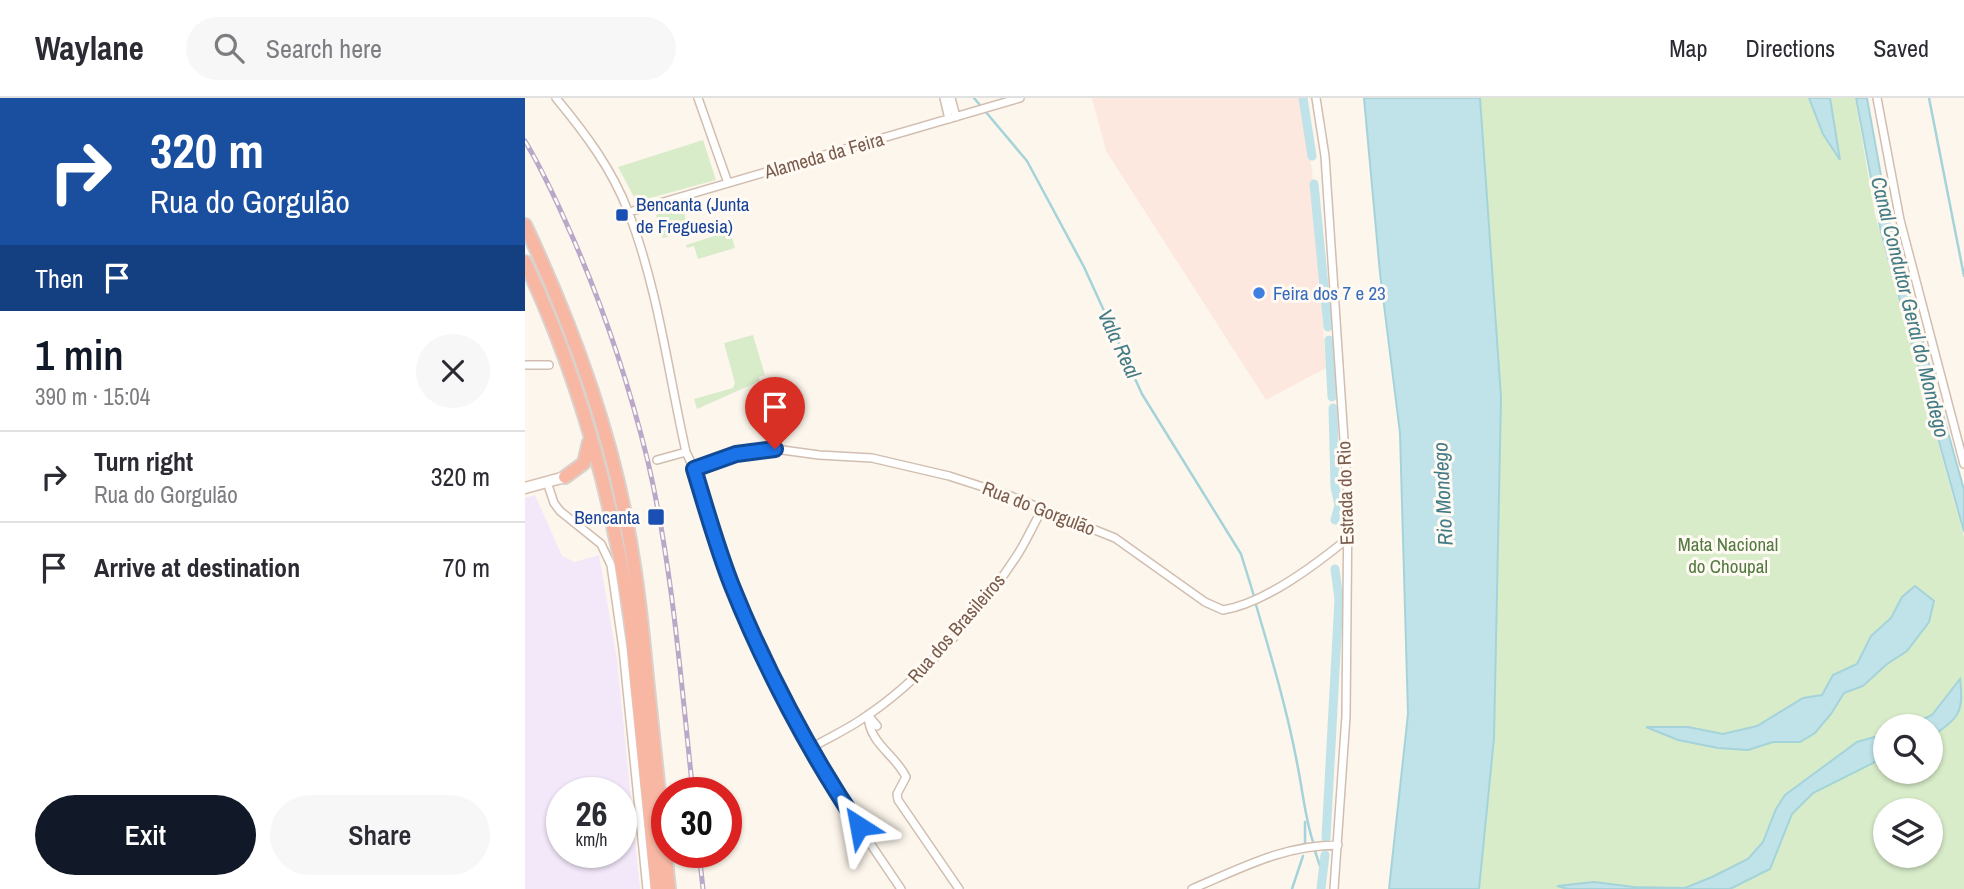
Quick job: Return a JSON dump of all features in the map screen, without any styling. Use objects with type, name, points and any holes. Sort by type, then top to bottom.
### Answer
[{"type":"highway","points":[[525,225],[548,274],[590,382],[628,530],[639,599],[669,889]]},
{"type":"highway","points":[[525,262],[555,331],[590,435],[628,600],[657,889]]},
{"type":"highway","points":[[565,477],[584,463],[590,435]]},
{"type":"highway","points":[[565,477],[590,476],[606,498]]},
{"type":"street","points":[[557,98],[594,147],[629,212],[648,278],[686,452],[731,584],[759,649],[830,784],[901,889]]},
{"type":"street","points":[[698,98],[728,183]]},
{"type":"street","points":[[944,98],[953,118]]},
{"type":"street","points":[[951,98],[953,118]]},
{"type":"street","name":"Alameda da Feira","points":[[629,212],[1020,98]]},
{"type":"street","name":"Estrada do Rio","points":[[1316,98],[1327,183],[1348,499],[1346,716],[1334,889]]},
{"type":"street","points":[[1877,98],[1900,220],[1964,464]]},
{"type":"street","points":[[525,365],[549,365]]},
{"type":"street","name":"Rua do Gorgulão","points":[[694,469],[736,454],[764,449],[861,457],[949,476],[1008,495],[1115,538],[1205,602],[1223,610],[1259,598],[1300,574],[1347,539]]},
{"type":"street","points":[[657,460],[686,452]]},
{"type":"street","points":[[525,488],[565,477]]},
{"type":"street","points":[[547,482],[554,503],[560,511],[601,544],[611,565],[623,649],[647,889]]},
{"type":"street","name":"Rua dos Brasileiros","points":[[811,748],[868,715],[908,683],[970,617],[1017,556],[1042,510]]},
{"type":"street","points":[[868,715],[877,726]]},
{"type":"street","points":[[868,715],[871,731],[878,743],[899,763],[906,777],[897,794],[898,800],[959,889]]},
{"type":"street","points":[[1192,889],[1285,850],[1314,845],[1338,845]]},
{"type":"shaded area","name":"Feira dos 7 e 23","points":[[1092,98],[1299,98],[1312,169],[1326,368],[1266,400],[1106,151]]},
{"type":"shaded area","points":[[535,495],[562,556],[575,562],[599,555],[617,659],[629,777],[546,777],[546,868],[637,868],[637,859],[640,889],[525,889],[525,498]]},
{"type":"green space","name":"Mata Nacional do Choupal","points":[[1480,98],[1855,98],[1875,214],[1964,537],[1964,889],[1479,889],[1494,738],[1501,397]]},
{"type":"green space","points":[[703,140],[716,180],[643,200],[634,197],[618,167]]},
{"type":"green space","points":[[683,207],[688,231],[663,238],[656,215]]},
{"type":"green space","points":[[730,231],[735,248],[698,259],[694,246],[687,248],[686,245]]},
{"type":"green space","points":[[753,335],[765,375],[759,377],[760,381],[697,409],[694,399],[733,388],[735,383],[724,343]]},
{"type":"water","name":"Rio Mondego","points":[[1364,98],[1480,98],[1501,397],[1494,738],[1479,889],[1389,889],[1408,714],[1400,433],[1380,273]]},
{"type":"water","points":[[1809,98],[1830,98],[1840,160],[1823,134]]},
{"type":"water","name":"Canal Condutor Geral do Mondego","points":[[1856,98],[1867,98],[1889,220],[1964,490],[1964,532],[1881,232]]},
{"type":"water","points":[[1915,586],[1934,601],[1929,622],[1907,651],[1887,664],[1863,686],[1844,693],[1815,733],[1800,742],[1773,742],[1748,750],[1718,748],[1678,740],[1646,727],[1688,727],[1723,734],[1757,726],[1803,698],[1822,695],[1833,675],[1857,664],[1871,636],[1891,618],[1902,597]]},
{"type":"water","points":[[1960,679],[1961,700],[1957,714],[1943,728],[1943,714],[1933,714]]},
{"type":"water","points":[[1873,737],[1873,763],[1813,793],[1792,814],[1770,869],[1730,889],[1568,889],[1557,886],[1594,882],[1634,887],[1685,888],[1712,877],[1748,859],[1763,842],[1776,809],[1785,795],[1857,742]]},
{"type":"waterway","name":"Vala Real","points":[[974,98],[1027,161],[1084,267],[1142,394],[1241,554],[1254,596]]},
{"type":"waterway","points":[[1303,98],[1312,156]]},
{"type":"waterway","points":[[1929,98],[1964,276]]},
{"type":"waterway","points":[[1314,184],[1328,327]]},
{"type":"waterway","points":[[1329,340],[1332,397]]},
{"type":"waterway","points":[[1333,408],[1335,487],[1339,505],[1335,520]]},
{"type":"waterway","points":[[1326,838],[1339,599],[1335,569]]},
{"type":"waterway","name":"Vala Real","points":[[1256,605],[1289,727],[1313,842]]},
{"type":"waterway","points":[[1305,822],[1305,843]]},
{"type":"waterway","name":"Vala Real","points":[[1315,851],[1323,875]]},
{"type":"waterway","name":"Vala Real","points":[[1321,889],[1325,855]]},
{"type":"waterway","points":[[1292,889],[1303,856]]},
{"type":"railway","points":[[525,141],[556,200],[595,291],[641,433],[657,503],[670,585],[691,777]]},
{"type":"railway","points":[[701,868],[703,889]]},
{"type":"place","name":"Bencanta (Junta de Freguesia)","points":[[622,215]]},
{"type":"place","name":"Feira dos 7 e 23","points":[[1259,293]]},
{"type":"place","name":"Bencanta","points":[[656,517]]},
{"type":"route","points":[[775,449],[736,454],[694,469],[731,584],[759,649],[830,784],[859,826]]}]
